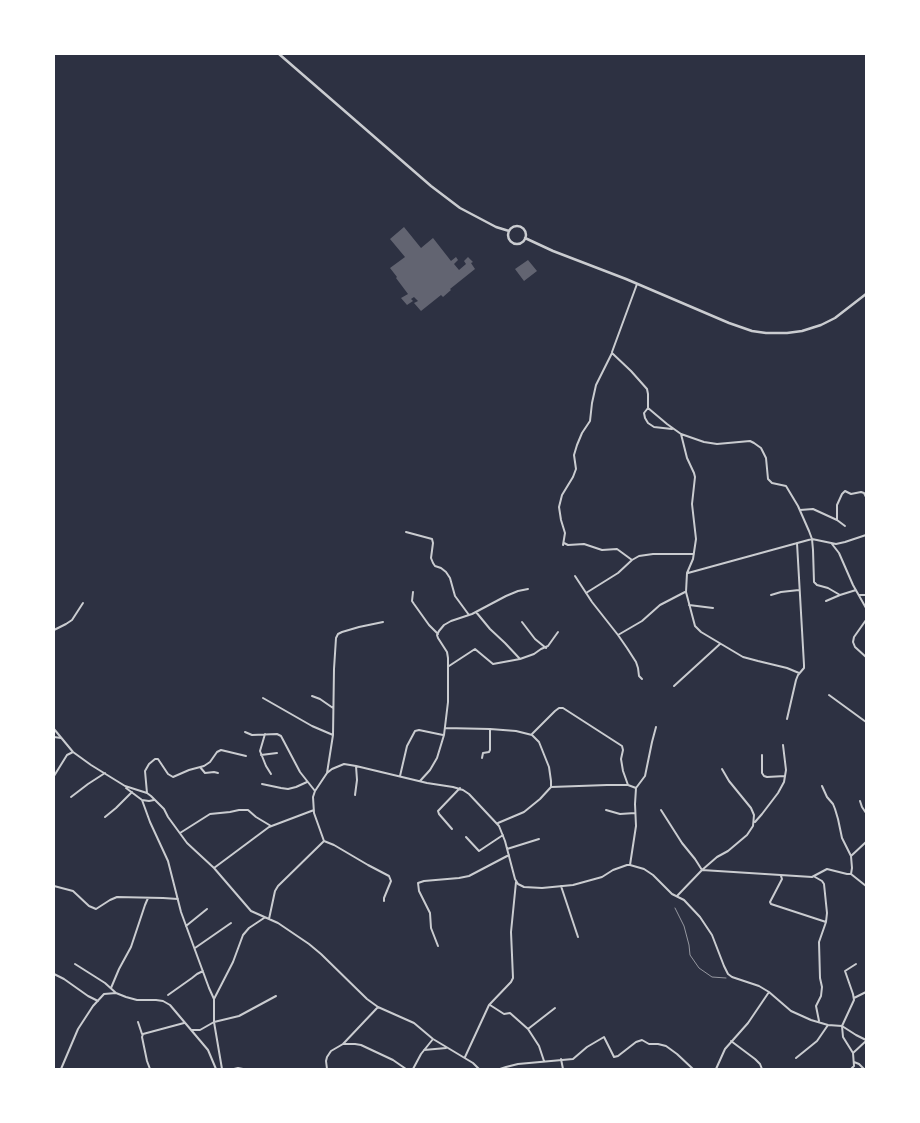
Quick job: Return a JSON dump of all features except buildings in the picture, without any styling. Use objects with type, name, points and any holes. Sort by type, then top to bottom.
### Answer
[{"type":"street","points":[[279,54],[431,186],[460,208],[496,227],[509,231]]},
{"type":"street","points":[[516,226],[521,227],[525,231],[525,238],[520,243],[514,243],[510,240],[509,231],[516,226]]},
{"type":"street","points":[[525,238],[752,331],[766,333],[798,332],[821,325],[835,318],[866,294]]},
{"type":"street","points":[[632,560],[618,550],[602,550],[584,544],[563,544],[564,533],[559,507],[562,495],[576,470],[574,455],[582,433],[590,421],[596,385],[612,353],[637,284]]},
{"type":"street","points":[[612,353],[646,389],[648,408],[644,413],[648,423],[654,427],[674,429]]},
{"type":"street","points":[[648,408],[681,434],[704,442],[717,444],[750,441],[761,448],[766,458],[769,480],[772,483],[786,486],[800,510],[812,539],[814,582],[840,595]]},
{"type":"street","points":[[681,434],[687,458],[695,477],[692,504],[696,534],[694,554],[687,573],[686,592],[695,626],[697,630],[746,658],[787,668],[799,673]]},
{"type":"street","points":[[837,520],[837,505],[844,492],[851,494],[862,492],[866,497]]},
{"type":"street","points":[[800,510],[812,509],[837,520],[845,526]]},
{"type":"street","points":[[406,532],[432,539],[432,563],[446,572],[450,578],[455,596],[469,615]]},
{"type":"street","points":[[687,573],[812,539],[832,544],[866,535]]},
{"type":"street","points":[[788,719],[796,680],[804,668],[797,543]]},
{"type":"street","points":[[832,544],[839,553],[866,608]]},
{"type":"street","points":[[586,593],[642,555],[694,554]]},
{"type":"street","points":[[575,576],[636,662],[639,676],[642,679]]},
{"type":"street","points":[[420,781],[435,763],[444,735],[448,702],[448,667],[446,652],[438,638],[441,628],[448,622],[476,612],[506,596],[528,589]]},
{"type":"street","points":[[771,595],[799,590]]},
{"type":"street","points":[[826,601],[856,590]]},
{"type":"street","points":[[414,592],[412,600],[414,604],[429,626],[438,634]]},
{"type":"street","points":[[618,635],[642,621],[660,605],[686,592]]},
{"type":"street","points":[[859,595],[866,595]]},
{"type":"street","points":[[54,630],[72,620],[82,603]]},
{"type":"street","points":[[689,605],[713,608]]},
{"type":"street","points":[[476,612],[520,659]]},
{"type":"street","points":[[866,620],[854,637],[853,642],[855,647],[866,657]]},
{"type":"street","points":[[327,773],[333,735],[335,642],[338,634],[384,622]]},
{"type":"street","points":[[522,622],[546,648]]},
{"type":"street","points":[[448,667],[475,650],[494,664],[520,659],[546,648],[558,632]]},
{"type":"street","points":[[674,686],[720,644]]},
{"type":"street","points":[[829,695],[866,722]]},
{"type":"street","points":[[312,696],[333,708]]},
{"type":"street","points":[[263,698],[312,726],[333,735]]},
{"type":"street","points":[[532,735],[555,711],[563,708],[622,746],[621,759],[628,785]]},
{"type":"street","points":[[630,865],[636,826],[636,788],[645,776],[656,727]]},
{"type":"street","points":[[444,728],[516,731],[532,735],[539,742],[547,761],[551,787],[524,812],[498,823]]},
{"type":"street","points":[[54,729],[73,752],[142,800],[154,800]]},
{"type":"street","points":[[482,758],[483,753],[490,750],[490,729]]},
{"type":"street","points":[[400,776],[407,746],[414,731],[419,730],[444,735]]},
{"type":"street","points":[[245,732],[252,735],[277,734],[281,736],[300,772],[315,791]]},
{"type":"street","points":[[265,734],[260,749],[261,755],[271,774]]},
{"type":"street","points":[[54,737],[61,738]]},
{"type":"street","points":[[677,896],[702,870],[747,835],[778,793],[784,782],[786,770],[783,745]]},
{"type":"street","points":[[147,794],[146,771],[149,764],[155,759],[158,759],[168,774],[173,777],[210,762],[217,752],[221,750],[246,756]]},
{"type":"street","points":[[54,776],[67,754],[73,752]]},
{"type":"street","points":[[261,755],[277,753]]},
{"type":"street","points":[[762,755],[762,773],[767,777],[785,776]]},
{"type":"street","points":[[324,841],[314,810],[313,797],[327,773],[344,764],[460,788],[472,796],[498,823],[516,882],[511,932],[513,978],[490,1005],[465,1058]]},
{"type":"street","points":[[355,795],[356,766]]},
{"type":"street","points":[[200,767],[205,773],[218,772]]},
{"type":"street","points":[[722,769],[729,782],[749,805],[754,815],[754,823]]},
{"type":"street","points":[[71,797],[105,773]]},
{"type":"street","points":[[262,784],[288,788],[307,782]]},
{"type":"street","points":[[551,787],[596,784],[628,785],[636,788]]},
{"type":"street","points":[[124,786],[147,794],[164,809],[187,843],[214,868],[251,911],[278,922],[309,944],[367,999],[378,1007],[414,1023],[433,1039],[473,1063],[479,1069]]},
{"type":"street","points":[[822,786],[833,804],[842,838],[851,856],[851,874]]},
{"type":"street","points":[[452,828],[438,812],[440,807],[460,788]]},
{"type":"street","points":[[105,817],[132,792]]},
{"type":"street","points":[[142,800],[168,861],[186,926],[214,999],[214,1022],[222,1069]]},
{"type":"street","points":[[860,802],[866,814]]},
{"type":"street","points":[[180,832],[210,814],[239,810],[248,810],[271,826]]},
{"type":"street","points":[[214,868],[271,826],[314,810]]},
{"type":"street","points":[[606,810],[620,814],[635,813]]},
{"type":"street","points":[[661,810],[702,870]]},
{"type":"street","points":[[466,838],[480,851],[503,835]]},
{"type":"street","points":[[507,849],[538,839]]},
{"type":"street","points":[[324,841],[389,876],[391,880],[384,902]]},
{"type":"street","points":[[268,919],[278,886],[324,841]]},
{"type":"street","points":[[851,856],[866,842]]},
{"type":"street","points":[[438,946],[430,924],[430,913],[419,891],[418,883],[469,876],[509,855]]},
{"type":"street","points":[[516,882],[520,886],[528,888],[573,885],[602,877],[621,867],[630,865],[644,870],[653,875],[672,894],[689,904],[706,925],[728,974],[759,986],[791,1011],[812,1020],[842,1026],[866,1040],[853,1053]]},
{"type":"street","points":[[814,877],[822,870],[827,869],[851,874],[866,886]]},
{"type":"street","points":[[702,870],[814,877],[822,880],[827,913],[819,942],[822,990],[816,1006],[819,1021]]},
{"type":"street","points":[[781,876],[782,879],[770,902],[771,904],[826,922]]},
{"type":"street","points":[[54,886],[73,891],[89,906],[96,909],[117,898],[178,899]]},
{"type":"street","points":[[561,886],[578,937]]},
{"type":"street","points":[[111,988],[131,947],[148,898]]},
{"type":"street","points":[[186,926],[208,909]]},
{"type":"street","points":[[214,999],[243,935],[249,928],[265,918]]},
{"type":"street","points":[[195,948],[231,923]]},
{"type":"street","points":[[75,964],[126,997],[166,1003],[208,1050],[216,1069]]},
{"type":"street","points":[[851,1069],[854,1066],[853,1053],[842,1037],[842,1026],[852,1007],[854,998],[845,971],[856,964]]},
{"type":"street","points":[[168,995],[203,971]]},
{"type":"street","points":[[54,974],[98,1001]]},
{"type":"street","points":[[61,1069],[78,1029],[98,1001],[104,994],[116,992]]},
{"type":"street","points":[[716,1069],[725,1049],[738,1036],[769,992]]},
{"type":"street","points":[[854,998],[866,992]]},
{"type":"street","points":[[190,1030],[203,1030],[214,1022],[239,1016],[276,996]]},
{"type":"street","points":[[490,1005],[504,1014],[510,1013],[528,1029],[539,1046],[544,1061]]},
{"type":"street","points":[[327,1069],[326,1061],[329,1054],[343,1044],[378,1007]]},
{"type":"street","points":[[528,1029],[555,1008]]},
{"type":"street","points":[[138,1022],[143,1034],[142,1038],[150,1069]]},
{"type":"street","points":[[143,1034],[184,1023]]},
{"type":"street","points":[[796,1058],[817,1041],[828,1024]]},
{"type":"street","points":[[500,1069],[512,1065],[574,1058],[587,1047],[604,1037],[614,1057],[642,1040],[649,1044],[666,1046],[693,1069]]},
{"type":"street","points":[[413,1069],[433,1039]]},
{"type":"street","points":[[731,1042],[756,1059],[762,1069]]},
{"type":"street","points":[[343,1044],[359,1044],[393,1060],[406,1069]]},
{"type":"street","points":[[424,1050],[448,1048]]},
{"type":"street","points":[[561,1059],[562,1069]]},
{"type":"street","points":[[854,1062],[864,1069]]},
{"type":"street","points":[[234,1069],[243,1069]]},
{"type":"path","points":[[675,908],[684,926],[690,955],[699,968],[712,977],[732,977]]}]
